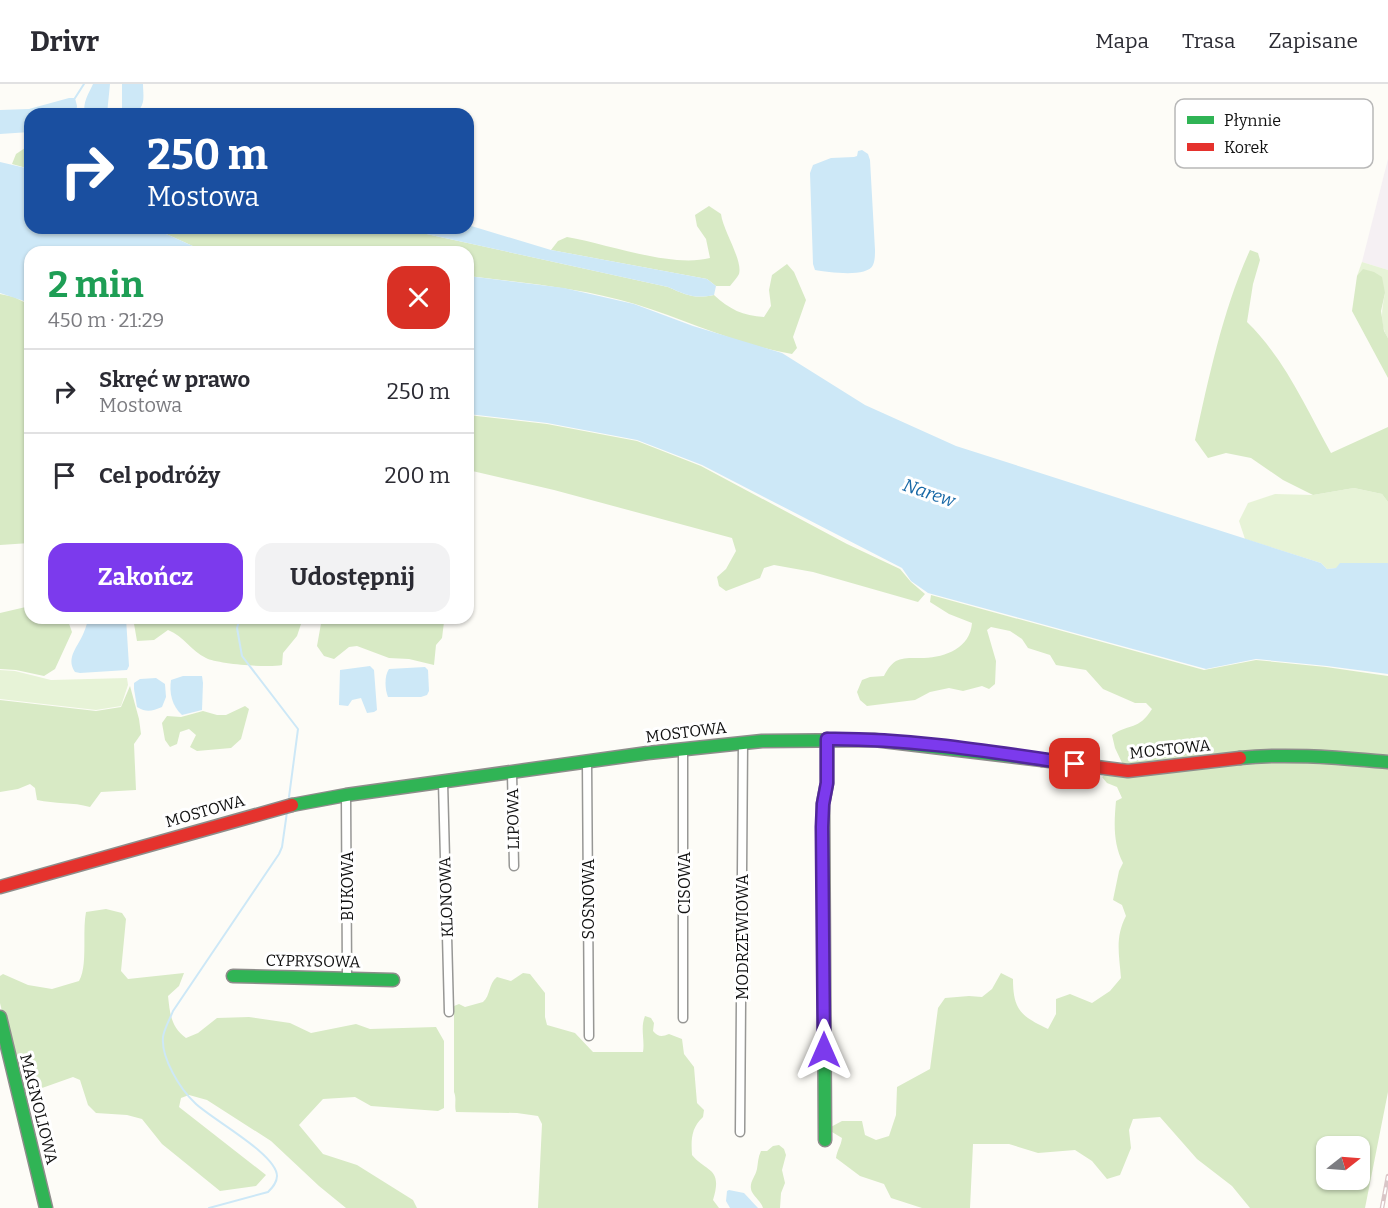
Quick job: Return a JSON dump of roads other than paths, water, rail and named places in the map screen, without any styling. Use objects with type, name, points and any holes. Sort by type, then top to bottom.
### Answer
[{"type":"street","points":[[825,1140],[822,827],[827,783],[827,739]]},
{"type":"street","name":"MOSTOWA","points":[[0,886],[284,806],[346,795],[743,742],[874,740],[1128,771],[1259,756],[1326,757],[1388,762]]},
{"type":"street","name":"MODRZEWIOWA","points":[[740,1132],[743,742]]},
{"type":"street","name":"CISOWA","points":[[683,749],[683,1018]]},
{"type":"street","name":"SOSNOWA","points":[[587,762],[589,1036]]},
{"type":"street","name":"LIPOWA","points":[[512,772],[514,866]]},
{"type":"street","name":"KLONOWA","points":[[443,782],[449,1012]]},
{"type":"street","name":"BUKOWA","points":[[346,795],[347,978]]},
{"type":"street","name":"CYPRYSOWA","points":[[233,976],[393,980]]},
{"type":"street","name":"MAGNOLIOWA","points":[[0,1017],[46,1208]]},
{"type":"water","points":[[93,84],[110,84],[108,108],[84,108]]},
{"type":"water","points":[[122,84],[143,84],[143,103],[140,108],[122,108]]},
{"type":"water","points":[[69,98],[75,98],[77,106],[77,108],[33,108]]},
{"type":"water","points":[[24,109],[24,132],[0,134],[0,110]]},
{"type":"water","points":[[862,150],[868,154],[870,160],[874,263],[869,269],[855,273],[815,270],[810,173],[813,165],[831,158],[854,157],[857,156],[858,151]]},
{"type":"water","points":[[0,162],[24,168],[24,234],[166,234],[193,246],[24,246],[24,301],[0,293]]},
{"type":"water","points":[[474,227],[551,250],[707,279],[716,286],[714,295],[701,297],[690,296],[668,287],[426,234],[474,234]]},
{"type":"water","name":"Narew","points":[[474,277],[564,288],[634,304],[693,326],[782,353],[865,405],[956,446],[1321,563],[1327,569],[1336,568],[1340,563],[1388,563],[1388,674],[1256,659],[1206,669],[928,593],[911,581],[902,568],[702,465],[637,440],[547,423],[474,415]]},
{"type":"water","points":[[87,624],[126,624],[129,666],[127,670],[75,672],[72,667],[72,656]]},
{"type":"water","points":[[370,666],[374,670],[377,710],[367,713],[361,698],[352,700],[348,706],[339,705],[340,670]]},
{"type":"water","points":[[425,667],[428,670],[429,691],[427,695],[388,697],[386,675],[389,669]]},
{"type":"water","points":[[183,676],[202,676],[203,683],[202,710],[182,715],[174,703],[170,685],[171,680]]},
{"type":"water","points":[[156,678],[165,684],[166,697],[162,707],[150,711],[137,707],[134,683],[140,679]]},
{"type":"water","points":[[729,1190],[744,1193],[758,1208],[730,1208],[726,1201]]},
{"type":"waterway","points":[[75,98],[84,84]]},
{"type":"waterway","points":[[238,624],[242,656],[298,729],[289,797]]},
{"type":"waterway","points":[[209,1208],[268,1192],[273,1187],[277,1176],[274,1167],[255,1147],[203,1110],[183,1090],[168,1063],[163,1037],[173,1011],[279,854],[287,812]]},
{"type":"railway","points":[[1382,1208],[1388,1176]]}]
